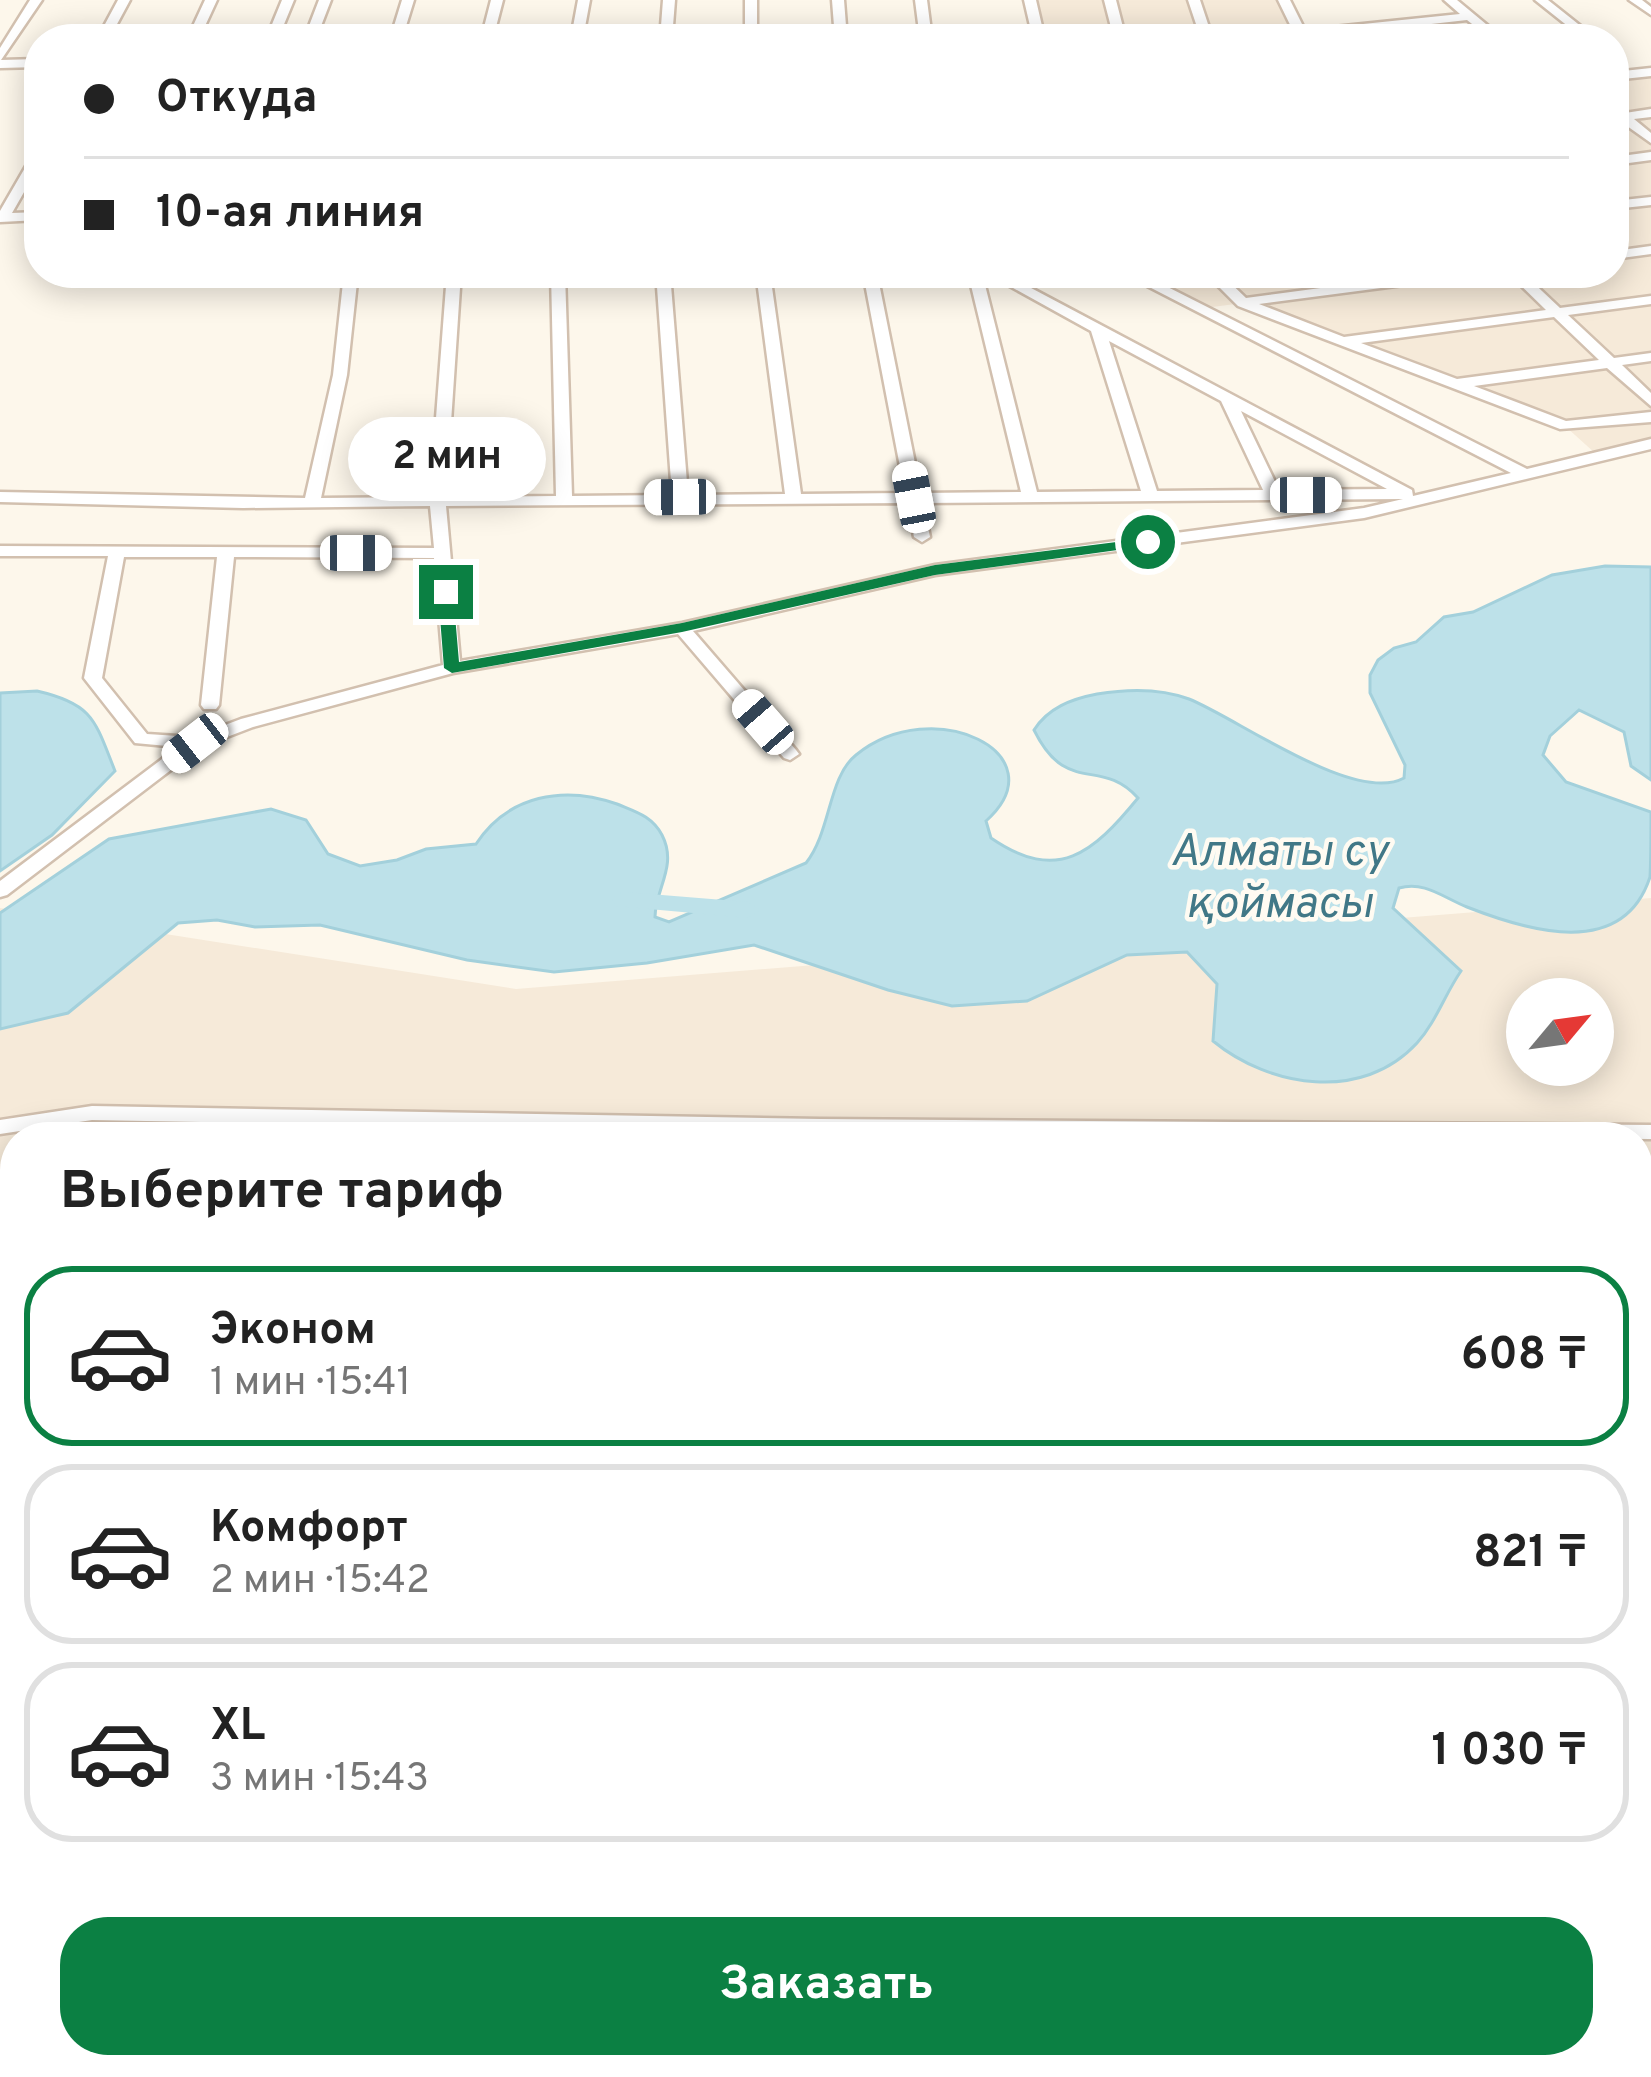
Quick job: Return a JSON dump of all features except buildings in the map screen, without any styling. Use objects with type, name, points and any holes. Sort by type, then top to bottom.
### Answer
[{"type":"street","points":[[0,61],[36,0]]},
{"type":"street","points":[[1450,0],[1480,24]]},
{"type":"street","points":[[1541,0],[1572,24]]},
{"type":"street","points":[[1635,0],[1651,12]]},
{"type":"street","points":[[1403,24],[1471,16]]},
{"type":"street","points":[[1629,69],[1635,74]]},
{"type":"street","points":[[1629,75],[1651,72]]},
{"type":"street","points":[[2,218],[24,180]]},
{"type":"street","points":[[312,502],[340,375],[349,288]]},
{"type":"street","points":[[452,668],[438,501],[453,288]]},
{"type":"street","points":[[558,288],[563,500]]},
{"type":"street","points":[[664,288],[680,497]]},
{"type":"street","points":[[766,288],[793,496]]},
{"type":"street","points":[[873,288],[922,537]]},
{"type":"street","points":[[979,288],[1030,495]]},
{"type":"street","points":[[1021,288],[1412,497]]},
{"type":"street","points":[[1157,288],[1523,473]]},
{"type":"street","points":[[1228,288],[1243,303],[1565,426],[1651,417]]},
{"type":"street","points":[[1197,309],[1354,288]]},
{"type":"street","points":[[1530,288],[1651,401]]},
{"type":"street","points":[[1342,341],[1651,300]]},
{"type":"street","points":[[1098,329],[1150,495]]},
{"type":"street","points":[[1449,385],[1651,357]]},
{"type":"street","points":[[1228,399],[1273,495]]},
{"type":"street","points":[[0,891],[195,743],[247,724],[452,668],[682,628],[935,570],[1319,520],[1651,444]]},
{"type":"street","points":[[0,496],[312,502],[793,496],[1412,497]]},
{"type":"street","points":[[0,550],[442,554]]},
{"type":"street","points":[[117,551],[94,678],[140,739],[195,743]]},
{"type":"street","points":[[210,705],[226,552]]},
{"type":"street","points":[[682,628],[790,754]]},
{"type":"street","points":[[33,1122],[92,1113],[596,1122]]},
{"type":"shaded area","points":[[1030,0],[1282,0],[1294,24],[1036,24]]},
{"type":"shaded area","points":[[1651,70],[1651,444],[1596,454],[1565,426],[1243,303],[1197,309],[1158,288],[1629,288],[1629,72]]},
{"type":"shaded area","points":[[1651,898],[1651,1122],[0,1122],[0,908],[516,989]]},
{"type":"water","name":"Алматы су қоймасы","points":[[1605,566],[1651,567],[1651,780],[1631,766],[1624,732],[1579,710],[1550,736],[1543,755],[1566,782],[1651,812],[1650,877],[1637,903],[1619,920],[1571,932],[1518,924],[1425,888],[1399,888],[1393,908],[1461,971],[1417,1043],[1395,1062],[1370,1074],[1315,1082],[1288,1078],[1236,1057],[1213,1041],[1217,984],[1187,952],[1127,955],[1027,1001],[952,1006],[754,945],[554,972],[467,960],[320,925],[255,927],[217,920],[178,923],[68,1013],[0,1029],[0,913],[109,839],[271,809],[306,820],[328,854],[360,866],[426,849],[476,844],[504,814],[521,805],[539,798],[577,795],[643,815],[662,835],[668,857],[655,917],[669,922],[806,863],[847,765],[887,737],[919,729],[978,739],[998,754],[1008,774],[1005,796],[986,821],[991,838],[1015,852],[1055,860],[1089,847],[1138,798],[1110,779],[1071,770],[1046,750],[1034,730],[1061,706],[1108,692],[1167,693],[1210,709],[1327,770],[1383,783],[1404,778],[1405,765],[1370,693],[1370,675],[1378,660],[1394,648],[1416,642],[1444,617],[1473,612],[1552,575]]},
{"type":"water","points":[[37,691],[70,702],[90,717],[115,771],[52,835],[0,871],[0,693]]},
{"type":"waterway","points":[[625,900],[748,910]]},
{"type":"route","points":[[446,592],[452,668],[682,628],[935,570],[1148,542]]}]
